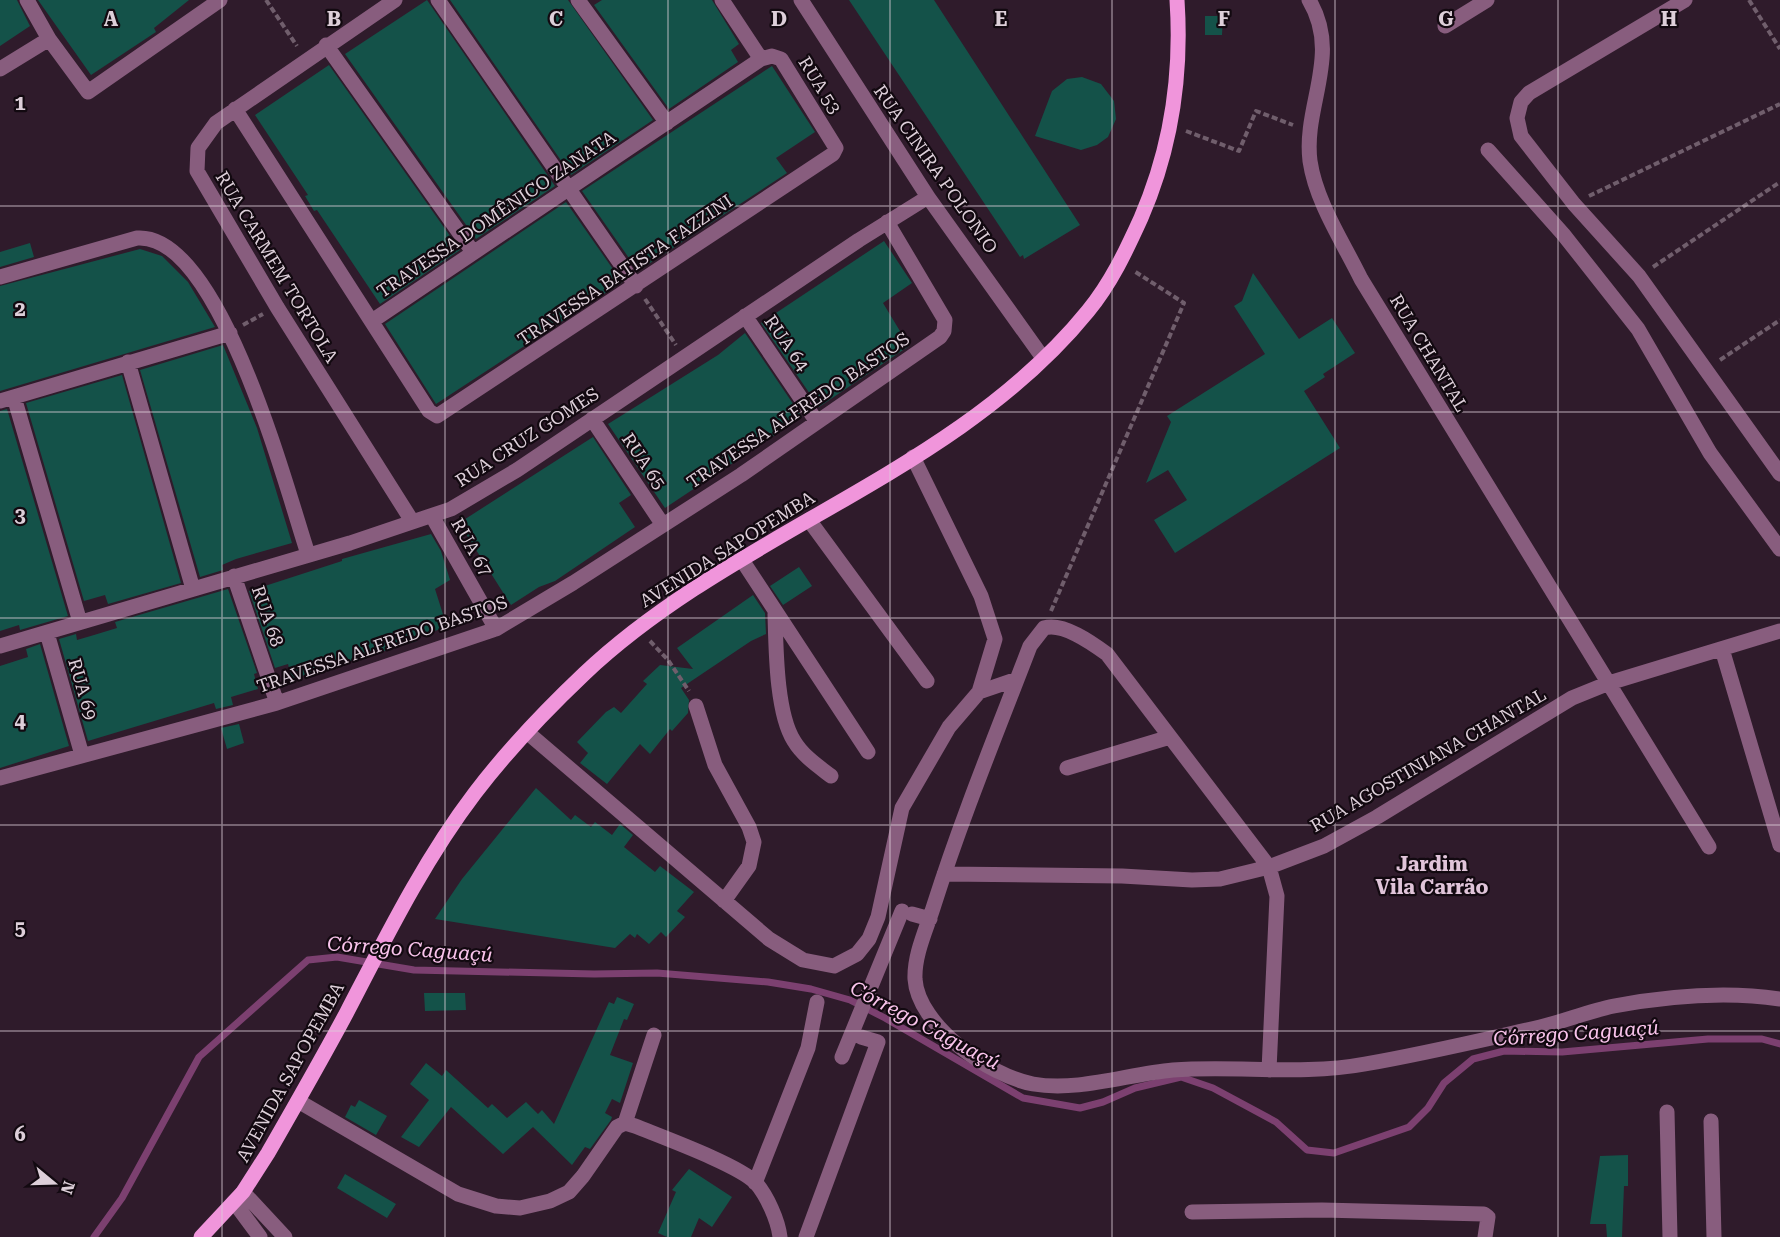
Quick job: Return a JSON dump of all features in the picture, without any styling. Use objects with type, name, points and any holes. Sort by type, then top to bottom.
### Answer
[{"type":"main road","name":"AVENIDA SAPOPEMBA","points":[[201,1237],[238,1197],[298,1101],[427,865],[476,792],[585,672],[669,606],[913,457],[997,399],[1043,358],[1088,311],[1121,262],[1154,189],[1170,126],[1177,75],[1177,0]]},
{"type":"street","points":[[27,0],[49,39],[83,88],[91,91],[220,0]]},
{"type":"street","name":"RUA CARMEM TORTOLA","points":[[395,0],[326,45],[216,123],[198,148],[197,171],[277,307],[412,521]]},
{"type":"street","points":[[438,0],[636,286]]},
{"type":"street","points":[[578,0],[666,123]]},
{"type":"street","points":[[722,0],[761,59]]},
{"type":"street","name":"RUA CINIRA POLONIO","points":[[801,0],[928,197],[1043,358]]},
{"type":"street","name":"RUA CHANTAL","points":[[1309,0],[1318,15],[1323,44],[1322,66],[1310,131],[1310,161],[1316,185],[1361,279],[1709,847]]},
{"type":"street","points":[[1445,26],[1487,0]]},
{"type":"street","points":[[1685,0],[1529,93],[1521,102],[1517,118],[1521,136],[1574,204],[1639,276],[1780,474]]},
{"type":"street","points":[[0,69],[49,39]]},
{"type":"street","points":[[326,45],[473,252]]},
{"type":"street","name":"RUA 53","points":[[761,59],[772,56],[781,59],[836,150]]},
{"type":"street","name":"TRAVESSA DOMÊNICO ZANATA","points":[[236,109],[372,321],[761,59]]},
{"type":"street","name":"TRAVESSA BATISTA FAZZINI","points":[[372,321],[433,414],[442,414],[836,150]]},
{"type":"street","points":[[1488,150],[1563,234],[1638,329],[1710,453],[1780,549]]},
{"type":"street","name":"RUA CRUZ GOMES","points":[[0,646],[432,516],[485,491],[745,316],[928,197]]},
{"type":"street","name":"TRAVESSA ALFREDO BASTOS","points":[[0,778],[277,703],[496,628],[523,615],[663,525],[940,337],[946,326],[943,315],[887,222]]},
{"type":"street","points":[[0,277],[137,238],[154,241],[174,252],[210,298],[243,358],[308,554]]},
{"type":"street","name":"RUA 64","points":[[745,316],[817,422]]},
{"type":"street","points":[[80,622],[7,399],[230,333]]},
{"type":"street","points":[[128,362],[193,589]]},
{"type":"street","name":"RUA 65","points":[[592,419],[663,525]]},
{"type":"street","points":[[842,1057],[897,909],[902,808],[949,727],[979,692],[995,639],[981,596],[913,457]]},
{"type":"street","name":"RUA 67","points":[[432,516],[496,628]]},
{"type":"street","points":[[809,520],[927,681]]},
{"type":"street","points":[[742,560],[775,614],[868,752]]},
{"type":"street","name":"RUA 68","points":[[234,576],[277,703]]},
{"type":"street","points":[[775,614],[776,651],[787,727],[794,742],[831,776]]},
{"type":"street","points":[[1269,1070],[1277,896],[1269,867],[1107,654],[1088,641],[1056,626],[1044,628],[1033,640],[1017,679],[944,874],[915,965],[919,998],[933,1019],[967,1053],[999,1073],[1032,1084],[1061,1086],[1184,1069],[1269,1070],[1332,1070],[1543,1026],[1614,1006],[1697,996],[1752,995],[1780,999]]},
{"type":"street","name":"RUA AGOSTINIANA CHANTAL","points":[[944,874],[1122,876],[1192,880],[1220,879],[1269,867],[1324,846],[1360,827],[1572,698],[1609,683],[1780,631]]},
{"type":"street","name":"RUA 69","points":[[47,633],[82,755]]},
{"type":"street","points":[[1722,649],[1778,829],[1780,845]]},
{"type":"street","points":[[979,692],[1017,679]]},
{"type":"street","points":[[696,706],[715,765],[749,827],[754,842],[748,866],[724,901]]},
{"type":"street","points":[[528,733],[769,939],[802,960],[834,966],[857,954],[897,909]]},
{"type":"street","points":[[1067,768],[1170,736]]},
{"type":"street","points":[[897,909],[930,919]]},
{"type":"street","points":[[755,1183],[808,1046],[818,1002]]},
{"type":"street","points":[[298,1101],[458,1194],[496,1206],[520,1208],[550,1201],[569,1192],[584,1176],[617,1127],[625,1123],[654,1035]]},
{"type":"street","points":[[806,1237],[878,1042],[861,1037]]},
{"type":"street","points":[[808,1046],[823,1050]]},
{"type":"street","points":[[1667,1112],[1670,1237]]},
{"type":"street","points":[[1711,1121],[1714,1237]]},
{"type":"street","points":[[625,1123],[744,1174],[755,1183],[779,1226],[780,1237]]},
{"type":"street","points":[[238,1197],[260,1237]]},
{"type":"street","points":[[238,1197],[285,1237]]},
{"type":"street","points":[[1192,1212],[1322,1210],[1484,1214],[1488,1217],[1485,1237]]},
{"type":"path","points":[[266,0],[306,60]]},
{"type":"path","points":[[1749,0],[1780,49]]},
{"type":"path","points":[[1574,204],[1780,104]]},
{"type":"path","points":[[1170,126],[1239,151],[1256,111],[1310,131]]},
{"type":"path","points":[[1639,276],[1780,182]]},
{"type":"path","points":[[1044,628],[1184,303],[1121,262]]},
{"type":"path","points":[[636,286],[685,357]]},
{"type":"path","points":[[230,333],[277,307]]},
{"type":"path","points":[[1707,369],[1780,320]]},
{"type":"path","points":[[639,629],[681,677],[696,706]]},
{"type":"building","points":[[0,0],[17,0],[30,26],[0,46]]},
{"type":"building","points":[[38,0],[189,0],[154,28],[156,32],[91,75]]},
{"type":"building","points":[[427,0],[555,186],[476,239],[345,54]]},
{"type":"building","points":[[450,0],[568,0],[653,120],[571,175]]},
{"type":"building","points":[[602,0],[712,0],[739,44],[731,50],[738,62],[669,109],[594,5]]},
{"type":"building","points":[[849,0],[934,0],[1080,225],[1024,259],[1023,255],[1020,257]]},
{"type":"building","points":[[1205,16],[1223,16],[1222,35],[1205,35]]},
{"type":"building","points":[[329,65],[460,250],[380,304],[317,210],[314,211],[305,196],[308,195],[255,115]]},
{"type":"building","points":[[772,66],[815,132],[776,158],[787,173],[638,271],[582,191]]},
{"type":"building","points":[[1082,77],[1101,84],[1114,101],[1116,119],[1108,137],[1097,145],[1081,150],[1035,136],[1052,91],[1067,79]]},
{"type":"building","points":[[566,202],[622,282],[436,404],[385,324]]},
{"type":"building","points":[[884,241],[912,283],[883,303],[909,346],[819,407],[761,323]]},
{"type":"building","points":[[30,243],[34,257],[0,267],[0,252]]},
{"type":"building","points":[[140,249],[162,256],[188,282],[215,327],[0,391],[0,286]]},
{"type":"building","points":[[1253,273],[1299,339],[1332,318],[1355,353],[1323,374],[1325,377],[1304,391],[1340,448],[1175,553],[1154,520],[1187,500],[1168,470],[1146,483],[1171,422],[1167,416],[1265,354],[1234,306],[1242,301]]},
{"type":"building","points":[[745,333],[802,417],[665,508],[608,424],[718,355]]},
{"type":"building","points":[[223,345],[257,428],[292,543],[236,559],[222,565],[223,570],[200,577],[140,370]]},
{"type":"building","points":[[122,375],[181,583],[108,604],[105,595],[84,601],[26,403]]},
{"type":"building","points":[[7,409],[68,616],[20,630],[19,625],[0,631],[0,411]]},
{"type":"building","points":[[593,437],[631,495],[619,503],[635,527],[555,581],[539,587],[511,605],[459,523]]},
{"type":"building","points":[[431,534],[441,551],[450,580],[435,589],[447,627],[416,637],[417,641],[292,679],[288,664],[275,668],[249,591],[342,561],[342,559]]},
{"type":"building","points":[[799,567],[812,586],[783,605],[770,586]]},
{"type":"building","points":[[228,589],[257,673],[254,674],[258,689],[231,697],[233,705],[216,709],[214,703],[88,741],[59,639],[76,634],[77,640],[94,635],[117,628],[115,622]]},
{"type":"building","points":[[753,595],[765,613],[766,634],[751,641],[681,688],[689,700],[688,713],[672,731],[670,729],[650,754],[640,744],[607,784],[580,763],[588,753],[577,742],[606,712],[614,707],[621,713],[647,684],[643,681],[660,665],[693,669],[677,648]]},
{"type":"building","points":[[40,644],[69,746],[0,768],[0,666],[28,657],[26,649]]},
{"type":"building","points":[[239,724],[244,743],[227,749],[221,728]]},
{"type":"building","points":[[536,788],[571,820],[575,815],[591,827],[595,822],[612,835],[620,824],[633,835],[624,847],[655,872],[660,866],[694,892],[677,911],[685,917],[666,937],[661,932],[649,944],[637,934],[635,938],[630,934],[615,948],[435,919],[462,879]]},
{"type":"building","points":[[424,993],[465,993],[466,1010],[425,1011]]},
{"type":"building","points":[[617,997],[634,1004],[627,1020],[624,1019],[610,1055],[633,1063],[620,1103],[612,1099],[605,1113],[612,1117],[611,1120],[590,1149],[585,1147],[572,1165],[533,1127],[503,1154],[451,1107],[419,1147],[401,1137],[429,1100],[410,1084],[426,1063],[442,1076],[446,1070],[488,1108],[492,1104],[507,1118],[526,1102],[538,1114],[542,1110],[554,1124],[609,1002],[614,1004]]},
{"type":"building","points":[[359,1100],[387,1116],[376,1135],[345,1117],[351,1105],[355,1107]]},
{"type":"building","points":[[1628,1155],[1628,1186],[1624,1186],[1622,1237],[1607,1237],[1606,1224],[1590,1224],[1600,1156]]},
{"type":"building","points":[[689,1169],[732,1197],[712,1227],[699,1218],[691,1237],[667,1237],[658,1233],[676,1192],[672,1190]]},
{"type":"building","points":[[345,1174],[396,1204],[387,1218],[337,1188]]},
{"type":"waterway","name":"Córrego Caguaçú","points":[[94,1237],[122,1198],[199,1057],[308,960],[337,957],[414,970],[657,973],[768,982],[811,989],[850,1000],[1023,1098],[1080,1108],[1103,1102],[1135,1088],[1181,1077],[1213,1088],[1276,1122],[1307,1150],[1334,1153],[1409,1127],[1428,1108],[1444,1083],[1473,1059],[1504,1051],[1562,1052],[1708,1039],[1762,1039],[1780,1044]]},
{"type":"district","name":"Jardim Vila Carrão","points":[[1432,876]]}]
